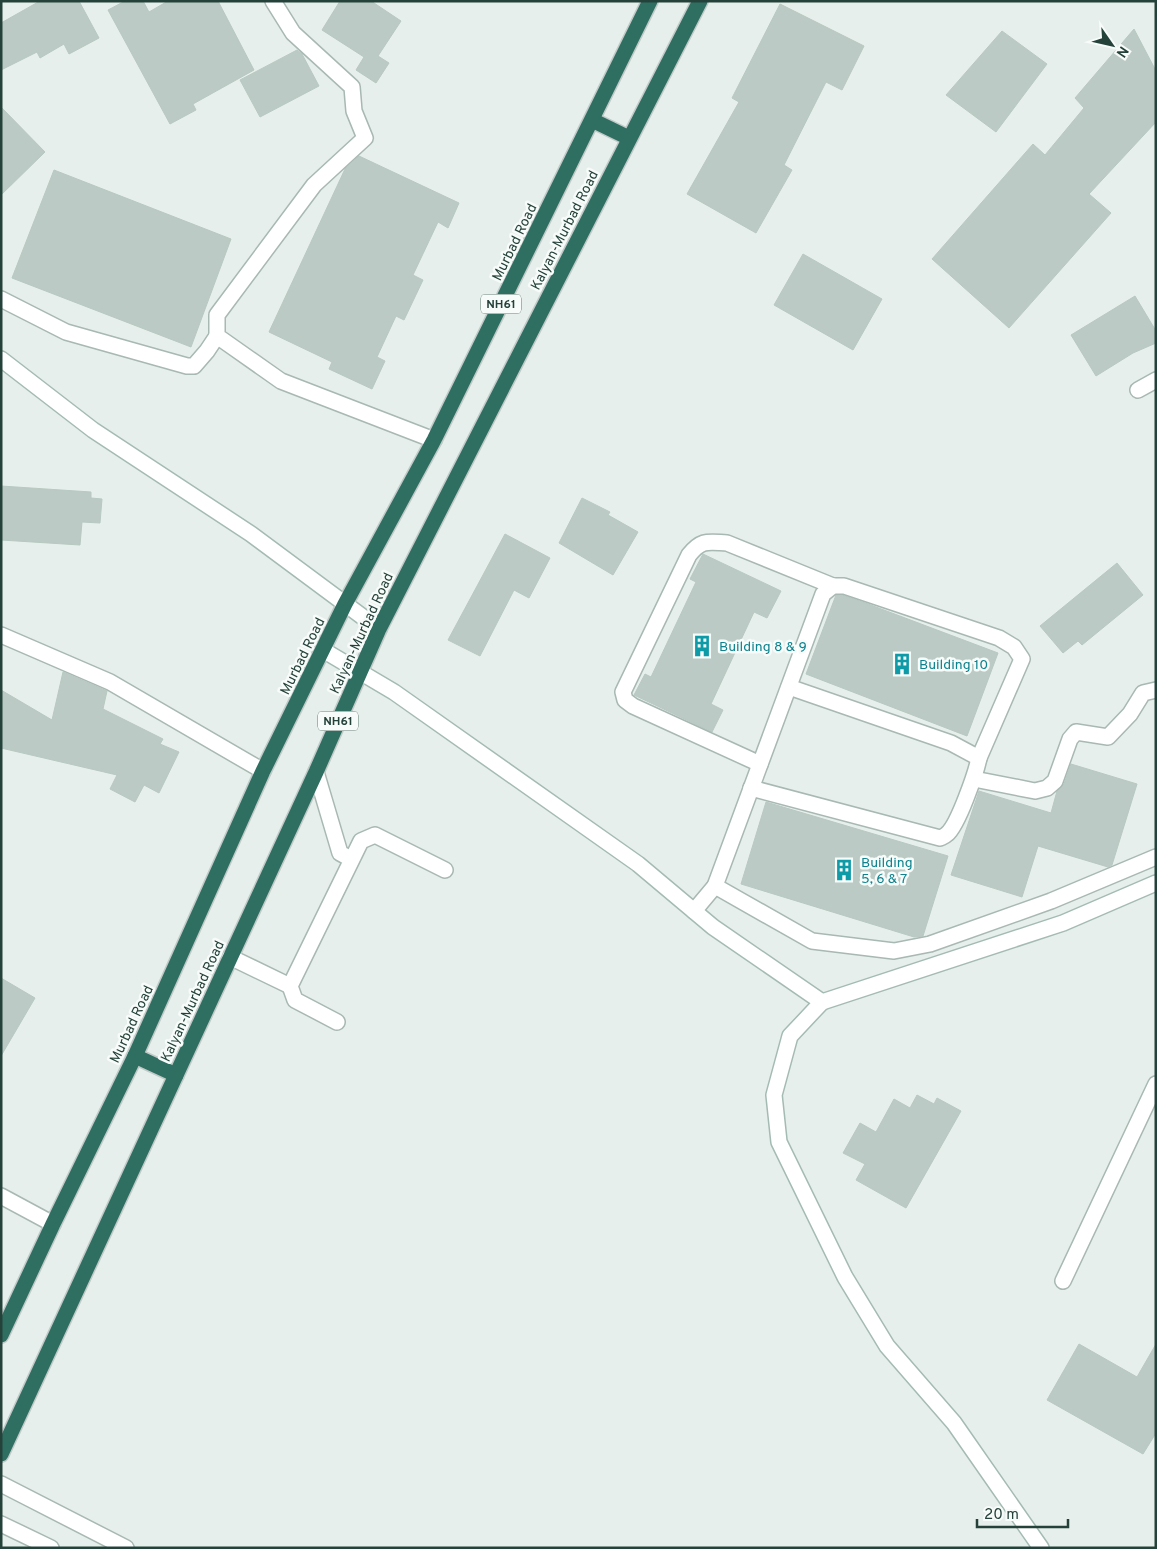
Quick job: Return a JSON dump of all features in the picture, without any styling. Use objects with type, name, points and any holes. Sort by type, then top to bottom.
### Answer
[{"type":"highway","name":"Murbad Road","points":[[1,1335],[135,1056],[263,771],[346,604],[434,440],[650,1]]},
{"type":"highway","name":"Kalyan-Murbad Road","points":[[1,1454],[316,772],[379,629],[700,1]]},
{"type":"highway","points":[[592,120],[629,138]]},
{"type":"highway","points":[[135,1056],[176,1075]]},
{"type":"street","points":[[1,299],[66,332],[188,366],[194,366],[217,336],[217,315],[314,185],[365,138],[354,111],[352,87],[293,33],[273,1]]},
{"type":"street","points":[[217,336],[281,381],[434,440]]},
{"type":"street","points":[[1,359],[93,430],[251,534],[379,629]]},
{"type":"street","points":[[1138,390],[1156,380]]},
{"type":"street","points":[[751,788],[940,838],[948,834],[974,779],[980,758],[1022,659],[1014,648],[990,634],[844,586],[832,586],[727,543],[710,542],[697,545],[689,555],[623,692],[626,700],[633,706],[760,764]]},
{"type":"street","points":[[694,911],[716,886],[823,594],[832,586]]},
{"type":"street","points":[[1,634],[110,682],[263,771]]},
{"type":"street","points":[[323,650],[394,692],[638,864],[714,927],[822,1002]]},
{"type":"street","points":[[789,687],[951,743],[980,758]]},
{"type":"street","points":[[974,779],[1035,791],[1047,788],[1055,781],[1070,739],[1076,732],[1108,737],[1130,714],[1143,693],[1156,690]]},
{"type":"street","points":[[316,772],[340,853],[351,859]]},
{"type":"street","points":[[290,986],[361,841],[375,835],[445,870]]},
{"type":"street","points":[[716,886],[812,941],[894,951],[930,944],[1041,905],[1156,856]]},
{"type":"street","points":[[1040,1548],[954,1423],[887,1346],[845,1278],[779,1142],[774,1095],[790,1036],[822,1002],[1063,923],[1156,883]]},
{"type":"street","points":[[230,957],[290,986],[295,1000],[337,1022]]},
{"type":"street","points":[[1063,1280],[1156,1084]]},
{"type":"street","points":[[1,1196],[53,1224]]},
{"type":"street","points":[[1,1484],[126,1548]]},
{"type":"street","points":[[1,1524],[51,1548]]},
{"type":"building","points":[[40,1],[79,1],[99,38],[69,54],[64,44],[40,58],[37,52],[1,70],[1,23]]},
{"type":"building","points":[[125,1],[143,1],[149,12],[168,1],[218,1],[254,70],[193,104],[196,110],[170,124],[108,10]]},
{"type":"building","points":[[340,1],[371,1],[401,21],[378,56],[389,63],[376,83],[356,70],[364,57],[322,30]]},
{"type":"building","points":[[780,4],[864,46],[842,90],[826,82],[784,165],[792,170],[756,233],[687,194],[739,102],[732,98]]},
{"type":"building","points":[[1134,29],[1156,71],[1156,122],[1089,194],[1111,213],[1009,328],[932,259],[1033,144],[1045,155],[1084,108],[1075,98]]},
{"type":"building","points":[[1002,31],[1047,64],[996,132],[946,95]]},
{"type":"building","points":[[297,50],[302,54],[319,86],[260,117],[240,80]]},
{"type":"building","points":[[1,107],[45,152],[1,195]]},
{"type":"building","points":[[359,156],[459,203],[448,228],[438,222],[413,275],[423,280],[404,320],[396,316],[377,357],[385,361],[372,389],[329,369],[332,362],[269,332],[345,169]]},
{"type":"building","points":[[54,170],[231,239],[191,347],[12,278]]},
{"type":"building","points":[[803,254],[882,299],[853,350],[774,305]]},
{"type":"building","points":[[1135,296],[1156,331],[1156,343],[1133,353],[1096,376],[1071,335]]},
{"type":"building","points":[[1,486],[91,492],[91,498],[102,499],[100,523],[82,522],[80,545],[1,540]]},
{"type":"building","points":[[582,498],[610,512],[608,515],[638,532],[613,575],[559,543]]},
{"type":"building","points":[[505,534],[550,558],[529,598],[514,590],[480,656],[448,640]]},
{"type":"building","name":"Building 8 & 9","points":[[703,554],[781,591],[767,618],[754,612],[711,704],[723,710],[712,732],[634,695],[645,674],[651,677],[696,582],[690,579]]},
{"type":"building","points":[[1117,563],[1143,595],[1082,645],[1078,641],[1063,653],[1040,626]]},
{"type":"building","name":"Building 10","points":[[836,595],[842,595],[868,604],[998,653],[967,736],[806,674]]},
{"type":"building","points":[[63,672],[107,691],[103,709],[163,739],[160,744],[179,752],[159,793],[144,785],[135,802],[110,789],[117,775],[1,748],[1,690],[52,720]]},
{"type":"building","points":[[1071,764],[1137,784],[1112,865],[1108,867],[1038,846],[1022,897],[951,875],[979,791],[1051,813],[1057,791],[1064,784]]},
{"type":"building","name":"Building 5, 6 & 7","points":[[766,802],[948,856],[923,936],[914,937],[741,884]]},
{"type":"building","points":[[1,978],[35,998],[1,1056]]},
{"type":"building","points":[[917,1095],[934,1104],[937,1098],[961,1111],[906,1208],[856,1180],[865,1164],[843,1153],[860,1123],[876,1132],[894,1099],[910,1108]]},
{"type":"building","points":[[1079,1344],[1137,1377],[1156,1344],[1156,1433],[1143,1454],[1047,1400]]},
{"type":"place","name":"Building 8 & 9","points":[[702,646]]},
{"type":"place","name":"Building 10","points":[[902,664]]},
{"type":"place","name":"Building 5, 6 & 7","points":[[844,870]]}]
